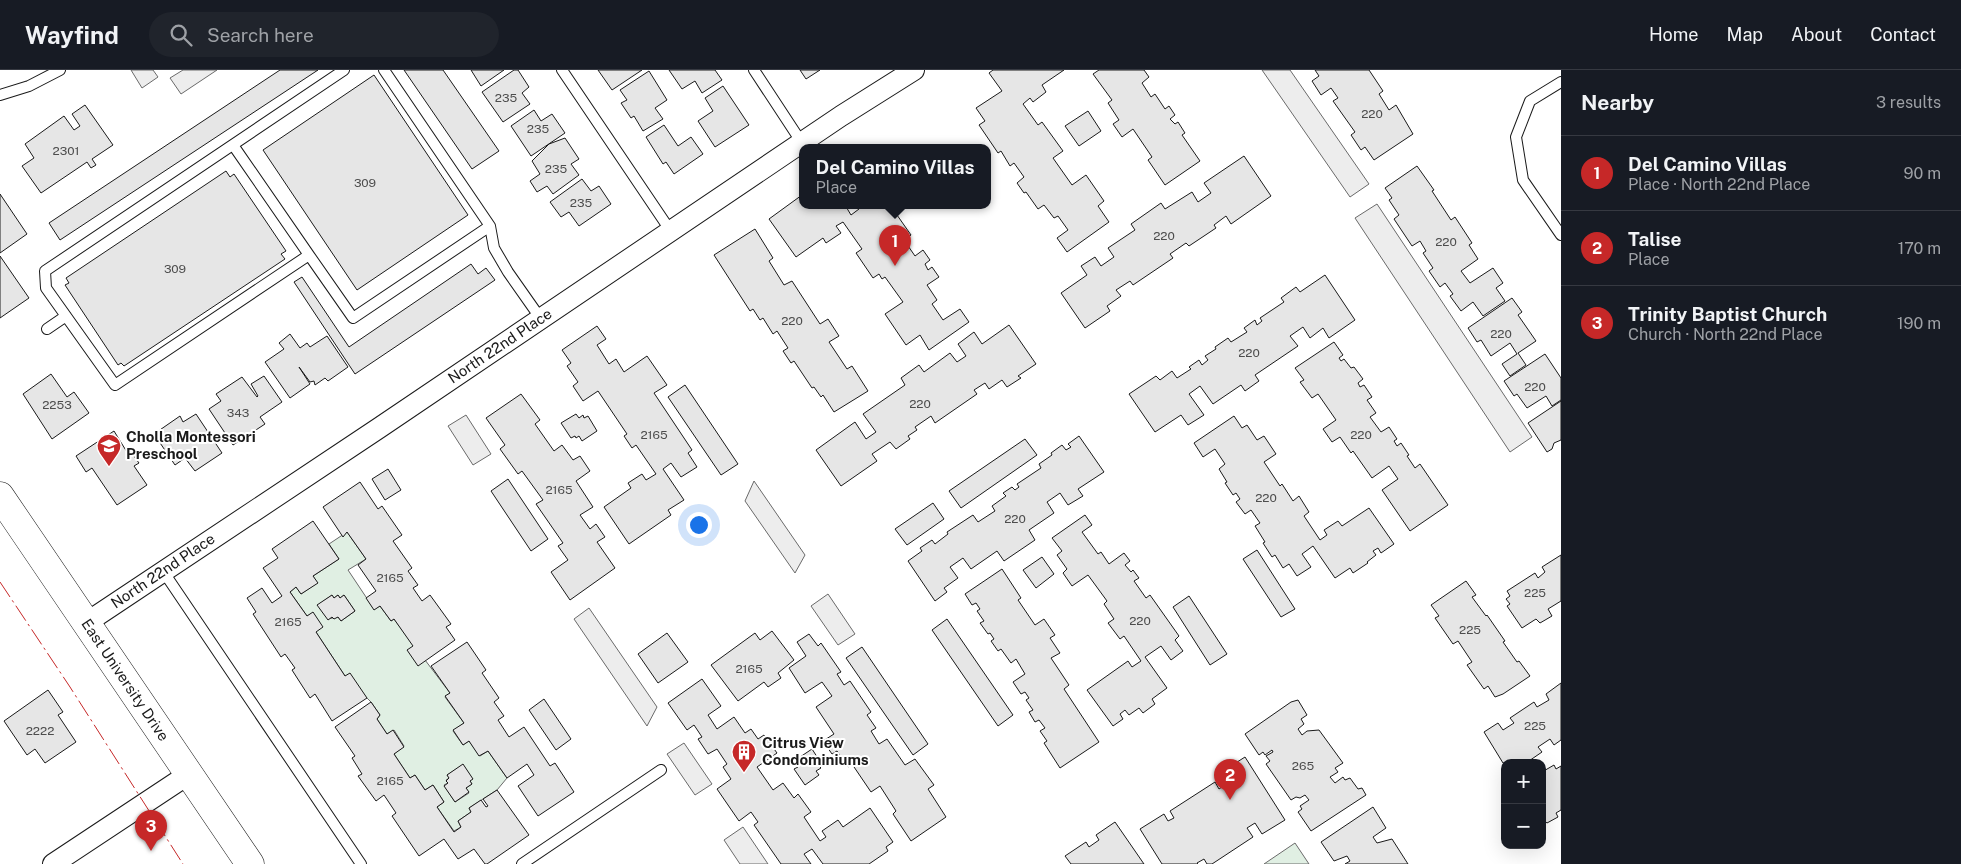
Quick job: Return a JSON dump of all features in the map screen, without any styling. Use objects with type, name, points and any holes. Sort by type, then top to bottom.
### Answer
[{"type":"main road","name":"East University Drive","points":[[0,496],[250,864]]},
{"type":"street","name":"North 22nd Place","points":[[86,623],[541,319],[670,230],[914,70]]},
{"type":"street","points":[[53,864],[189,774]]},
{"type":"lane","points":[[0,95],[30,86],[60,70]]},
{"type":"lane","points":[[309,255],[114,385],[46,288],[44,271],[344,70]]},
{"type":"lane","points":[[384,70],[490,226],[494,248],[508,272],[541,319]]},
{"type":"lane","points":[[562,70],[670,230]]},
{"type":"lane","points":[[754,70],[802,142]]},
{"type":"lane","points":[[1561,82],[1530,101],[1516,137],[1523,180],[1561,236]]},
{"type":"lane","points":[[233,145],[353,318],[490,226]]},
{"type":"lane","points":[[48,329],[66,316]]},
{"type":"lane","points":[[163,571],[361,864]]},
{"type":"lane","points":[[522,864],[661,770]]},
{"type":"green space","points":[[347,532],[366,559],[348,570],[374,609],[380,606],[391,621],[394,619],[450,693],[445,697],[464,723],[453,731],[463,745],[469,741],[480,756],[488,751],[507,778],[497,790],[469,808],[471,812],[458,821],[461,827],[454,831],[437,807],[444,802],[433,785],[425,790],[415,775],[410,778],[394,754],[404,746],[394,730],[387,734],[377,719],[380,715],[371,702],[345,676],[316,632],[313,613],[307,616],[290,592],[296,587],[301,594],[317,583],[313,576],[339,559],[329,544]],"holes":[[[332,595],[334,598],[338,595],[340,598],[344,595],[355,611],[341,621],[338,617],[328,619],[318,605]],[[463,765],[472,779],[470,781],[472,784],[466,788],[469,793],[455,802],[444,785],[448,783],[446,780],[449,778],[447,775]]]},
{"type":"green space","points":[[1295,843],[1309,864],[1264,864]]},
{"type":"shaded area","points":[[131,70],[153,70],[158,77],[142,88]]},
{"type":"shaded area","points":[[183,70],[217,70],[181,94],[170,78]]},
{"type":"shaded area","points":[[1262,70],[1290,70],[1369,184],[1350,197]]},
{"type":"shaded area","points":[[1377,204],[1532,437],[1510,452],[1355,218]]},
{"type":"shaded area","points":[[466,415],[491,454],[473,465],[448,426]]},
{"type":"shaded area","points":[[754,481],[805,555],[795,573],[745,501]]},
{"type":"shaded area","points":[[828,594],[855,634],[838,645],[811,606]]},
{"type":"shaded area","points":[[589,608],[657,707],[647,726],[574,619]]},
{"type":"shaded area","points":[[684,743],[712,784],[695,795],[667,754]]},
{"type":"shaded area","points":[[743,827],[768,864],[740,864],[724,840]]},
{"type":"building","points":[[280,70],[318,70],[60,240],[49,223]]},
{"type":"building","points":[[404,70],[443,70],[499,151],[472,169]]},
{"type":"building","points":[[471,70],[504,70],[481,86]]},
{"type":"building","points":[[514,70],[518,70],[529,87],[522,93],[530,104],[503,122],[482,92]]},
{"type":"building","points":[[598,70],[642,70],[612,90]]},
{"type":"building","points":[[669,70],[715,70],[722,80],[702,93],[695,81],[682,89]]},
{"type":"building","points":[[800,70],[820,70],[806,79]]},
{"type":"building","points":[[993,70],[1064,70],[1042,85],[1046,92],[1033,102],[1030,98],[1023,104],[1038,125],[1042,122],[1063,151],[1053,158],[1072,185],[1086,175],[1104,201],[1098,206],[1109,222],[1067,252],[1057,238],[1068,230],[1058,216],[1054,218],[1044,205],[1038,209],[1026,192],[1024,193],[1017,183],[1024,177],[1014,163],[1010,166],[1001,151],[998,153],[979,125],[985,121],[976,108],[1002,91],[989,73]]},
{"type":"building","points":[[1099,70],[1144,70],[1149,77],[1142,83],[1151,97],[1155,94],[1165,109],[1169,106],[1175,115],[1170,119],[1175,124],[1178,122],[1185,133],[1182,135],[1200,161],[1165,185],[1148,160],[1152,157],[1133,129],[1122,137],[1113,124],[1119,120],[1108,103],[1112,100],[1093,74]]},
{"type":"building","points":[[1315,70],[1369,70],[1383,91],[1379,94],[1389,110],[1396,105],[1413,134],[1374,160],[1365,147],[1361,150],[1351,135],[1355,132],[1333,101],[1338,98],[1331,88],[1321,95],[1312,81],[1319,76]]},
{"type":"building","points":[[649,71],[667,100],[655,108],[663,119],[643,131],[634,116],[631,118],[621,103],[627,100],[620,90]]},
{"type":"building","points":[[374,75],[468,215],[357,290],[263,150]]},
{"type":"building","points":[[723,86],[749,125],[715,147],[698,121],[713,111],[705,98]]},
{"type":"building","points":[[85,105],[113,145],[92,159],[96,165],[91,168],[87,162],[41,193],[22,166],[34,158],[25,144],[64,116],[74,130],[80,126],[72,114]]},
{"type":"building","points":[[534,110],[541,121],[552,114],[565,133],[531,156],[511,126]]},
{"type":"building","points":[[1088,111],[1101,131],[1079,146],[1065,126]]},
{"type":"building","points":[[664,125],[678,146],[691,137],[703,154],[674,174],[666,162],[663,164],[646,137]]},
{"type":"building","points":[[565,138],[579,159],[571,164],[579,175],[553,194],[547,186],[537,192],[530,181],[540,174],[532,161],[549,144]]},
{"type":"building","points":[[1244,156],[1271,196],[1231,224],[1226,216],[1214,225],[1216,228],[1189,246],[1186,243],[1170,254],[1173,258],[1133,285],[1130,281],[1116,290],[1121,296],[1107,306],[1110,311],[1085,328],[1061,293],[1087,275],[1081,266],[1095,257],[1101,266],[1114,257],[1108,248],[1135,230],[1131,224],[1161,203],[1165,209],[1192,192],[1198,202],[1211,193],[1204,183]]},
{"type":"building","points":[[1417,166],[1434,190],[1432,191],[1451,220],[1455,217],[1472,243],[1469,245],[1478,259],[1461,271],[1470,283],[1493,268],[1503,283],[1496,288],[1505,301],[1483,316],[1473,302],[1461,311],[1450,296],[1453,294],[1445,283],[1440,287],[1429,271],[1433,268],[1423,253],[1426,251],[1420,241],[1412,246],[1394,219],[1399,215],[1389,200],[1392,198],[1385,188]]},
{"type":"building","points":[[226,171],[230,177],[234,174],[286,251],[281,254],[285,259],[124,366],[121,363],[118,365],[65,285],[69,283],[66,278]]},
{"type":"building","points":[[582,179],[591,191],[599,186],[611,204],[579,226],[569,212],[561,217],[550,202]]},
{"type":"building","points":[[0,194],[27,234],[0,253]]},
{"type":"building","points":[[799,197],[799,209],[847,209],[851,215],[859,209],[893,209],[911,235],[904,240],[915,256],[923,250],[930,260],[925,264],[928,270],[932,267],[939,277],[927,285],[937,300],[932,304],[943,320],[960,309],[969,322],[929,350],[920,335],[906,345],[885,314],[903,302],[885,277],[882,279],[879,274],[873,278],[856,253],[862,249],[843,222],[836,226],[841,233],[826,243],[823,238],[796,257],[769,219]]},
{"type":"building","points":[[755,229],[773,258],[769,261],[784,285],[792,281],[820,324],[828,319],[839,336],[829,342],[847,369],[852,366],[868,391],[834,412],[823,395],[821,397],[814,387],[812,388],[794,361],[791,363],[783,351],[788,348],[777,331],[773,334],[763,318],[760,320],[753,309],[750,311],[714,255]]},
{"type":"building","points":[[0,256],[29,298],[0,318]]},
{"type":"building","points":[[471,264],[478,274],[486,268],[495,280],[355,374],[294,282],[302,277],[349,347]]},
{"type":"building","points":[[1325,275],[1355,320],[1329,338],[1323,328],[1310,338],[1303,327],[1290,336],[1298,346],[1255,375],[1259,381],[1245,391],[1241,385],[1213,404],[1200,386],[1189,394],[1204,415],[1188,425],[1181,415],[1155,432],[1129,394],[1156,376],[1160,380],[1172,371],[1177,378],[1191,369],[1189,367],[1199,360],[1202,365],[1208,360],[1205,356],[1216,349],[1215,347],[1228,338],[1231,342],[1247,332],[1244,328],[1255,320],[1257,325],[1262,321],[1260,318],[1284,302],[1281,298],[1296,287],[1300,292]]},
{"type":"building","points":[[1512,298],[1522,312],[1518,315],[1536,341],[1518,353],[1526,365],[1510,376],[1502,364],[1517,354],[1510,343],[1491,356],[1481,340],[1477,342],[1468,328]]},
{"type":"building","points":[[1009,325],[1036,364],[1018,376],[1021,378],[1007,387],[1002,380],[989,389],[985,383],[974,390],[977,394],[935,423],[931,416],[915,427],[917,430],[908,436],[910,439],[896,449],[890,442],[872,454],[877,461],[841,486],[816,450],[855,422],[866,439],[876,432],[863,414],[905,385],[901,378],[919,365],[924,372],[950,353],[957,362],[966,356],[958,344],[974,332],[982,344]]},
{"type":"building","points":[[597,326],[606,339],[597,345],[609,364],[616,359],[624,372],[647,356],[667,385],[654,393],[692,450],[688,453],[697,467],[681,477],[671,463],[663,469],[684,500],[668,510],[671,515],[629,544],[604,507],[631,488],[628,483],[642,474],[646,480],[656,474],[636,445],[632,448],[624,436],[627,434],[598,391],[583,401],[573,386],[578,382],[567,366],[571,363],[562,350]]},
{"type":"building","points":[[290,334],[300,348],[307,343],[310,347],[327,336],[348,367],[328,381],[325,378],[315,385],[314,381],[310,382],[299,367],[310,384],[290,398],[265,362],[284,349],[279,343]]},
{"type":"building","points":[[1334,342],[1343,355],[1339,358],[1341,361],[1344,359],[1351,368],[1354,367],[1363,379],[1358,383],[1360,387],[1364,385],[1372,397],[1367,400],[1376,413],[1370,417],[1381,432],[1389,427],[1397,439],[1394,441],[1397,446],[1401,443],[1415,468],[1420,464],[1448,505],[1410,531],[1382,490],[1398,479],[1389,466],[1372,478],[1353,451],[1351,453],[1340,437],[1332,442],[1323,429],[1336,420],[1318,394],[1312,398],[1300,382],[1304,380],[1295,368]]},
{"type":"building","points":[[1545,354],[1561,378],[1561,400],[1552,406],[1546,396],[1527,408],[1517,394],[1514,396],[1504,381]]},
{"type":"building","points":[[51,374],[67,397],[74,392],[89,413],[52,439],[23,394]]},
{"type":"building","points":[[264,376],[282,402],[260,417],[265,424],[233,445],[209,409],[221,401],[216,394],[242,377],[257,397],[251,384]]},
{"type":"building","points":[[685,385],[738,464],[721,475],[668,397]]},
{"type":"building","points":[[521,394],[540,420],[535,424],[554,451],[562,445],[573,460],[580,456],[590,471],[576,481],[593,507],[580,515],[590,529],[596,524],[605,537],[597,542],[615,568],[570,600],[551,572],[568,560],[558,546],[563,543],[536,504],[543,500],[522,471],[518,474],[500,449],[505,445],[486,418]]},
{"type":"building","points":[[1561,401],[1561,440],[1554,443],[1552,449],[1547,452],[1528,423]]},
{"type":"building","points":[[196,414],[222,453],[195,471],[185,458],[175,465],[154,434],[180,416],[183,422]]},
{"type":"building","points":[[576,414],[579,418],[583,415],[584,418],[588,416],[597,431],[582,441],[579,436],[571,438],[561,423]]},
{"type":"building","points":[[1234,416],[1242,428],[1247,425],[1257,440],[1264,436],[1276,454],[1264,462],[1293,501],[1299,496],[1309,512],[1304,516],[1320,540],[1327,535],[1324,530],[1338,521],[1342,526],[1369,508],[1394,544],[1381,553],[1378,548],[1373,551],[1376,555],[1353,573],[1350,568],[1335,578],[1313,546],[1302,554],[1311,567],[1297,576],[1289,564],[1283,568],[1275,555],[1272,557],[1263,543],[1265,542],[1255,526],[1260,523],[1251,510],[1245,514],[1236,502],[1240,499],[1236,493],[1233,495],[1225,483],[1227,482],[1219,469],[1225,464],[1215,449],[1203,457],[1194,443]]},
{"type":"building","name":"Cholla Montessori Preschool","points":[[114,431],[130,457],[133,455],[139,463],[134,466],[147,485],[117,505],[92,468],[86,472],[76,456]]},
{"type":"building","points":[[1079,436],[1104,472],[1078,489],[1083,496],[1068,505],[1060,493],[1047,502],[1054,513],[1029,530],[1035,540],[1004,561],[997,551],[971,569],[963,558],[950,567],[958,578],[944,588],[947,592],[935,601],[908,561],[922,551],[920,548],[932,540],[935,544],[948,534],[947,532],[973,515],[978,522],[995,511],[992,506],[1006,496],[1003,493],[1012,487],[1015,490],[1019,487],[1017,484],[1041,468],[1039,464],[1052,455],[1051,453],[1062,445],[1066,450],[1071,447],[1068,444]]},
{"type":"building","points":[[1025,439],[1037,455],[961,508],[949,491]]},
{"type":"building","points":[[388,469],[401,490],[385,500],[372,479]]},
{"type":"building","points":[[508,479],[548,539],[531,551],[491,491]]},
{"type":"building","points":[[360,482],[378,509],[382,506],[402,535],[393,541],[412,568],[408,571],[418,585],[413,588],[422,601],[430,595],[451,624],[446,627],[455,640],[418,666],[407,650],[413,646],[394,619],[391,621],[380,606],[374,610],[366,598],[376,591],[358,565],[366,559],[347,532],[343,537],[323,507]]},
{"type":"building","points":[[933,503],[944,519],[907,545],[895,529]]},
{"type":"building","points":[[1085,515],[1092,525],[1082,532],[1098,554],[1101,552],[1109,564],[1124,553],[1130,561],[1125,565],[1131,572],[1133,570],[1139,578],[1134,581],[1146,598],[1150,595],[1179,636],[1175,640],[1183,651],[1171,660],[1161,646],[1145,657],[1167,688],[1152,699],[1155,704],[1143,713],[1139,708],[1129,715],[1125,710],[1120,714],[1123,719],[1113,726],[1087,690],[1128,661],[1132,667],[1141,661],[1124,636],[1120,639],[1108,623],[1114,619],[1104,604],[1107,601],[1088,575],[1072,586],[1063,573],[1067,569],[1057,555],[1062,551],[1052,538]]},
{"type":"building","points":[[313,521],[339,559],[313,576],[318,583],[301,594],[296,587],[290,592],[307,616],[313,612],[323,627],[316,632],[345,676],[350,673],[367,698],[332,721],[315,694],[310,698],[292,670],[295,668],[285,654],[281,657],[253,614],[256,612],[247,598],[262,588],[272,603],[282,596],[263,568],[278,558],[272,549]]},
{"type":"building","points":[[1257,550],[1295,609],[1281,617],[1243,559]]},
{"type":"building","points":[[1561,555],[1561,601],[1548,609],[1552,616],[1540,623],[1536,619],[1522,628],[1507,606],[1510,604],[1506,599],[1510,596],[1507,591],[1535,573],[1538,578],[1545,572],[1542,567]]},
{"type":"building","points":[[1042,557],[1054,574],[1036,588],[1023,570]]},
{"type":"building","points":[[1002,569],[1021,598],[1018,600],[1035,625],[1044,619],[1055,635],[1050,638],[1060,653],[1051,658],[1069,685],[1064,689],[1099,742],[1060,768],[1044,743],[1047,741],[1040,731],[1045,728],[1039,720],[1035,722],[1029,712],[1033,710],[1026,700],[1029,698],[1025,692],[1021,694],[1013,682],[1025,674],[1016,659],[1011,663],[1001,649],[998,651],[991,641],[994,639],[980,623],[984,621],[977,611],[980,609],[976,603],[972,605],[965,594]]},
{"type":"building","points":[[1466,581],[1476,595],[1472,597],[1505,641],[1503,642],[1517,662],[1519,661],[1530,676],[1503,694],[1495,697],[1488,686],[1484,689],[1467,665],[1472,662],[1458,641],[1453,644],[1435,618],[1439,616],[1431,605]]},
{"type":"building","points":[[332,595],[334,598],[338,595],[340,598],[344,595],[355,611],[341,621],[338,617],[334,619],[332,617],[328,620],[317,605]]},
{"type":"building","points":[[1189,596],[1227,654],[1210,665],[1173,607]]},
{"type":"building","points":[[947,619],[1013,715],[998,726],[932,630]]},
{"type":"building","name":"Citrus View Condominiums","points":[[772,631],[794,660],[778,673],[781,678],[768,687],[764,682],[738,701],[711,665],[755,633],[760,640]]},
{"type":"building","points":[[667,633],[688,662],[658,683],[638,654]]},
{"type":"building","name":"Citrus View Condominiums","points":[[809,634],[818,646],[821,643],[841,672],[837,674],[844,685],[850,681],[871,712],[867,715],[876,728],[871,731],[879,744],[887,739],[905,765],[915,759],[934,785],[928,789],[946,817],[911,841],[893,814],[896,811],[880,786],[871,792],[852,764],[848,767],[837,751],[832,754],[823,741],[834,734],[816,707],[832,696],[822,682],[805,693],[789,668],[806,656],[797,642]]},
{"type":"building","points":[[467,642],[486,670],[482,673],[499,698],[494,702],[504,716],[498,720],[509,737],[524,727],[550,766],[555,763],[574,792],[538,816],[518,786],[534,775],[527,764],[507,778],[488,751],[479,756],[469,741],[463,745],[453,730],[464,723],[445,696],[450,693],[431,666]]},
{"type":"building","points":[[862,647],[928,744],[913,755],[846,658]]},
{"type":"building","name":"Citrus View Condominiums","points":[[702,679],[721,706],[708,715],[717,729],[734,717],[745,733],[751,729],[758,739],[764,735],[777,753],[757,767],[773,790],[783,783],[794,798],[798,794],[811,812],[804,817],[820,841],[826,837],[822,831],[838,820],[843,827],[870,808],[893,842],[886,847],[888,851],[869,864],[823,864],[812,849],[804,854],[811,864],[781,864],[754,825],[758,822],[751,812],[739,821],[717,789],[731,779],[723,767],[727,764],[717,749],[708,754],[698,739],[702,737],[694,725],[687,730],[668,703]]},
{"type":"building","points":[[1561,683],[1561,740],[1554,745],[1550,739],[1538,747],[1542,752],[1532,759],[1501,760],[1484,732],[1498,723],[1503,730],[1514,723],[1510,718],[1534,702],[1537,707],[1549,700],[1546,694]]},
{"type":"building","points":[[48,690],[63,712],[58,715],[76,742],[45,763],[35,749],[27,755],[4,721]]},
{"type":"building","points":[[544,699],[571,739],[556,750],[529,710]]},
{"type":"building","points":[[1298,700],[1307,715],[1301,719],[1304,724],[1298,729],[1302,735],[1307,731],[1319,730],[1343,763],[1335,768],[1338,772],[1330,777],[1335,783],[1343,777],[1345,780],[1350,778],[1358,789],[1362,788],[1366,795],[1311,831],[1298,812],[1302,809],[1300,806],[1309,800],[1305,795],[1291,800],[1266,764],[1270,761],[1266,756],[1273,752],[1272,750],[1265,755],[1263,752],[1259,755],[1245,734],[1291,702]]},
{"type":"building","points":[[371,702],[380,715],[377,719],[387,734],[393,730],[404,747],[394,754],[410,778],[415,775],[425,790],[433,785],[444,802],[437,807],[454,832],[461,827],[458,821],[471,812],[469,808],[481,800],[486,807],[488,806],[483,799],[497,790],[529,835],[487,864],[485,864],[474,849],[458,859],[444,839],[419,856],[392,816],[396,813],[384,795],[376,801],[358,776],[362,774],[352,758],[355,756],[335,727]]},
{"type":"building","points":[[812,749],[821,763],[818,765],[821,768],[816,771],[819,775],[805,785],[794,769],[798,767],[796,764],[800,762],[797,759]]},
{"type":"building","points":[[1245,757],[1285,820],[1262,834],[1255,823],[1247,828],[1253,837],[1212,864],[1207,864],[1204,859],[1198,864],[1162,864],[1140,829],[1164,814],[1168,821],[1174,818],[1170,811],[1215,782],[1219,789],[1226,784],[1220,773]]},
{"type":"building","points":[[463,764],[473,779],[470,781],[472,784],[466,788],[469,792],[455,802],[444,786],[448,783],[446,781],[449,778],[447,775]]},
{"type":"building","points":[[1554,765],[1556,769],[1561,766],[1561,810],[1556,813],[1558,817],[1547,823],[1546,822],[1546,770]]},
{"type":"building","points":[[1373,807],[1386,828],[1373,837],[1377,843],[1392,839],[1408,864],[1345,864],[1350,861],[1347,856],[1334,861],[1321,842]]},
{"type":"building","points":[[1115,822],[1144,864],[1071,864],[1065,856],[1086,842],[1089,847],[1099,840],[1096,835]]},
{"type":"power","points":[[0,582],[70,687],[183,864]]},
{"type":"place","name":"Del Camino Villas","points":[[895,266]]},
{"type":"place","name":"Cholla Montessori Preschool","points":[[109,467]]},
{"type":"place","name":"Citrus View Condominiums","points":[[744,773]]},
{"type":"place","name":"Talise","points":[[1230,800]]},
{"type":"place","name":"Trinity Baptist Church","points":[[151,851]]}]
